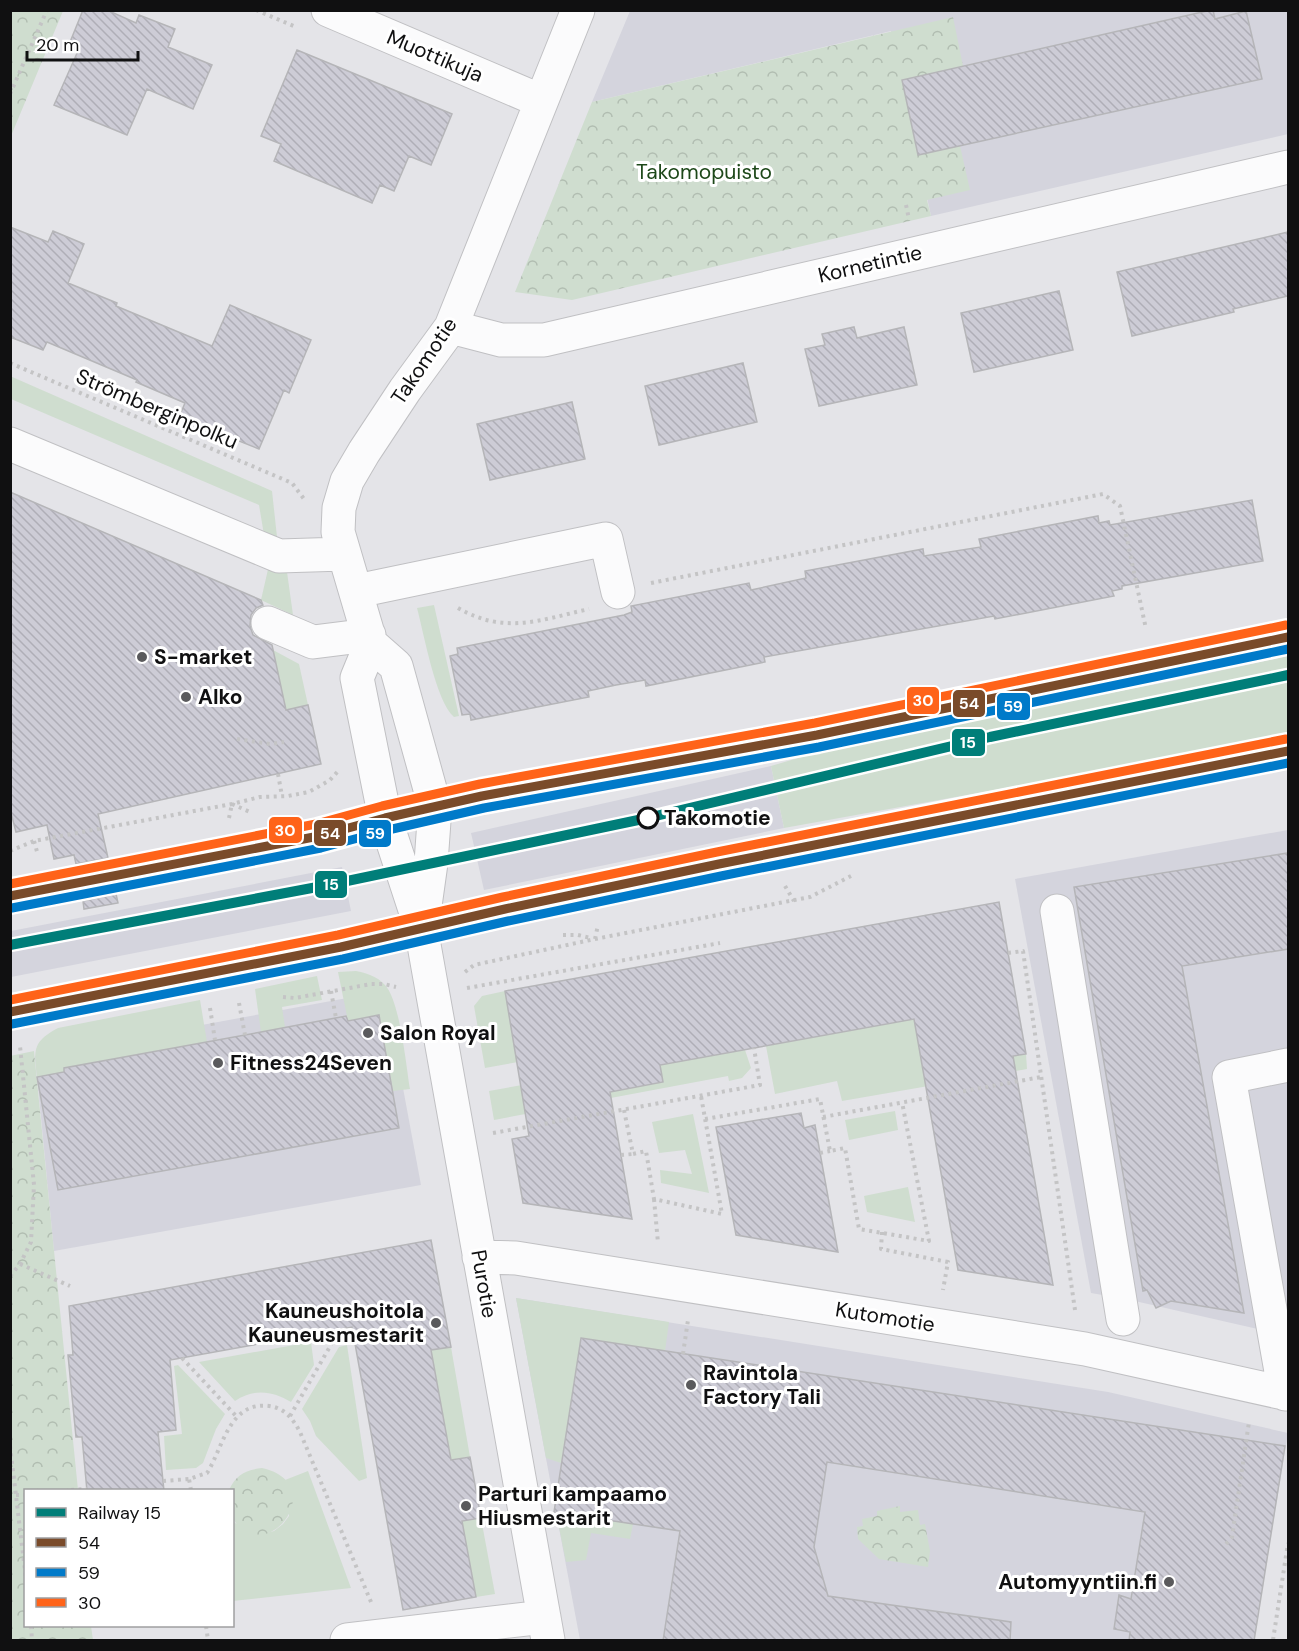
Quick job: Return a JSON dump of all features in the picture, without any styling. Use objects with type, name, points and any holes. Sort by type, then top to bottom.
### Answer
[{"type":"street","name":"Muottikuja","points":[[328,10],[542,101]]},
{"type":"street","name":"Takomotie","points":[[370,640],[338,532],[339,508],[346,481],[405,390],[452,327],[578,10]]},
{"type":"street","name":"Kornetintie","points":[[452,327],[501,340],[544,340],[1288,167]]},
{"type":"street","points":[[10,444],[279,556],[344,554]]},
{"type":"street","points":[[357,591],[606,539],[617,591]]},
{"type":"street","points":[[268,624],[313,642],[370,640],[396,666],[435,807],[431,863],[421,928]]},
{"type":"street","points":[[10,896],[319,836],[482,796],[817,735],[1288,637]]},
{"type":"street","points":[[370,640],[357,678],[385,818],[421,928]]},
{"type":"street","points":[[10,1012],[341,947],[719,864],[1288,752]]},
{"type":"street","points":[[1057,911],[1123,1319]]},
{"type":"street","name":"Purotie","points":[[421,928],[546,1629]]},
{"type":"street","points":[[1287,1394],[1229,1077],[1288,1065]]},
{"type":"street","name":"Kutomotie","points":[[479,1257],[516,1258],[1085,1349],[1287,1394]]},
{"type":"street","points":[[347,1641],[385,1636],[546,1629]]},
{"type":"path","points":[[10,94],[47,10]]},
{"type":"path","name":"Strömberginpolku","points":[[10,363],[292,483]]},
{"type":"path","points":[[455,606],[475,618],[497,623],[524,624],[603,606],[617,591],[1103,494],[1120,506],[1147,630]]},
{"type":"path","points":[[237,739],[270,744],[284,742]]},
{"type":"path","points":[[278,774],[282,796]]},
{"type":"path","points":[[10,851],[34,842],[232,804]]},
{"type":"path","points":[[783,881],[794,901]]},
{"type":"path","points":[[467,988],[720,943]]},
{"type":"path","points":[[1008,953],[1023,951],[1075,1311]]},
{"type":"path","points":[[332,991],[336,1018]]},
{"type":"path","points":[[239,1002],[245,1035]]},
{"type":"path","points":[[210,1007],[215,1040]]},
{"type":"path","points":[[10,1276],[20,1264],[31,1242],[34,1185],[20,1043]]},
{"type":"path","points":[[492,1133],[760,1086],[754,1048]]},
{"type":"path","points":[[824,1117],[1041,1077]]},
{"type":"path","points":[[654,1199],[722,1214],[701,1096]]},
{"type":"path","points":[[705,1119],[820,1099],[830,1151]]},
{"type":"path","points":[[820,1153],[845,1148],[859,1229],[928,1241],[902,1102]]},
{"type":"path","points":[[624,1110],[633,1154]]},
{"type":"path","points":[[621,1155],[646,1151],[658,1243]]},
{"type":"path","points":[[882,1233],[881,1249],[948,1262],[943,1290]]},
{"type":"path","points":[[20,1264],[70,1286]]},
{"type":"path","points":[[683,1354],[688,1319]]},
{"type":"path","points":[[290,1416],[340,1329]]},
{"type":"path","points":[[182,1358],[237,1417]]},
{"type":"path","points":[[163,1481],[189,1479],[207,1473],[227,1431],[237,1417],[251,1408],[269,1406],[282,1410],[294,1421],[304,1440],[385,1636]]},
{"type":"path","points":[[1226,1544],[1232,1537],[1250,1419]]},
{"type":"path","points":[[10,1446],[24,1562]]},
{"type":"path","points":[[189,1479],[191,1489]]},
{"type":"path","points":[[16,1495],[24,1495]]},
{"type":"path","points":[[1274,1641],[1288,1543]]},
{"type":"shaded area","points":[[630,11],[1288,11],[1288,134],[931,216],[891,31],[592,102]]},
{"type":"shaded area","points":[[771,766],[784,828],[484,890],[471,833]]},
{"type":"shaded area","points":[[1288,830],[1288,1336],[1091,1293],[1015,879]]},
{"type":"shaded area","points":[[342,867],[351,911],[11,977],[11,931]]},
{"type":"shaded area","points":[[385,991],[421,1185],[54,1251],[35,1056]]},
{"type":"shaded area","points":[[516,1298],[1108,1392],[1288,1433],[1254,1640],[580,1640]]},
{"type":"green space","points":[[10,11],[63,11],[11,136]]},
{"type":"green space","name":"Takomopuisto","points":[[953,17],[963,66],[902,80],[918,155],[960,146],[970,190],[927,200],[931,216],[572,300],[515,292],[592,102]]},
{"type":"green space","points":[[10,376],[272,491],[278,546],[265,541],[259,505],[11,399]]},
{"type":"green space","points":[[269,565],[287,572],[293,615],[261,600]]},
{"type":"green space","points":[[434,605],[459,716],[454,717],[448,709],[436,683],[417,608]]},
{"type":"green space","points":[[273,650],[299,664],[308,705],[286,710]]},
{"type":"green space","points":[[1288,656],[1288,733],[1061,778],[784,828],[771,766],[842,745],[1177,680]]},
{"type":"green space","points":[[356,971],[379,979],[390,993],[402,1034],[410,1089],[393,1091],[379,1016],[348,1021],[338,972]]},
{"type":"green space","points":[[317,976],[322,1000],[282,1007],[285,1027],[261,1032],[255,989]]},
{"type":"green space","points":[[505,991],[518,1062],[485,1068],[474,1006],[482,996]]},
{"type":"green space","points":[[200,1000],[207,1042],[64,1068],[64,1072],[37,1077],[35,1053],[39,1043],[58,1028]]},
{"type":"green space","points":[[914,1019],[924,1072],[1026,1054],[1027,1069],[842,1101],[837,1081],[775,1094],[766,1046]]},
{"type":"green space","points":[[745,1050],[751,1068],[742,1078],[729,1081],[728,1076],[494,1120],[489,1091],[522,1085],[566,1100],[663,1082],[660,1065]]},
{"type":"green space","points":[[34,1051],[78,1489],[24,1489],[24,1627],[91,1627],[93,1640],[11,1640],[10,1056]]},
{"type":"green space","points":[[895,1111],[898,1130],[849,1140],[845,1120]]},
{"type":"green space","points":[[693,1114],[709,1193],[661,1183],[660,1170],[692,1174],[685,1150],[659,1153],[652,1122]]},
{"type":"green space","points":[[908,1187],[915,1222],[867,1212],[864,1196]]},
{"type":"green space","points":[[516,1298],[669,1322],[665,1351],[581,1338],[561,1463],[546,1458]]},
{"type":"green space","points":[[311,1342],[314,1365],[291,1402],[277,1395],[263,1392],[249,1394],[235,1401],[199,1362]]},
{"type":"green space","points":[[347,1345],[367,1478],[359,1481],[316,1436],[302,1409],[339,1347]]},
{"type":"green space","points":[[451,1347],[470,1457],[451,1460],[431,1350]]},
{"type":"green space","points":[[178,1365],[225,1414],[216,1429],[203,1463],[196,1468],[166,1470],[164,1436],[182,1434],[174,1366]]},
{"type":"green space","points":[[262,1468],[282,1477],[292,1490],[292,1505],[286,1519],[275,1529],[261,1535],[247,1532],[234,1520],[234,1489],[230,1489],[242,1474]]},
{"type":"green space","points":[[308,1471],[351,1588],[234,1601],[234,1522],[263,1534],[274,1531],[283,1524],[289,1516],[288,1484],[285,1480]]},
{"type":"green space","points":[[900,1506],[900,1512],[918,1510],[920,1525],[925,1524],[930,1551],[928,1567],[879,1559],[858,1539],[857,1527],[863,1526],[862,1519],[877,1516],[877,1511]]},
{"type":"green space","points":[[556,1512],[633,1524],[630,1539],[591,1533],[586,1560],[566,1562]]},
{"type":"green space","points":[[481,1518],[495,1594],[476,1597],[462,1521]]},
{"type":"building","points":[[83,10],[107,10],[136,23],[139,15],[175,29],[168,47],[212,65],[193,109],[147,89],[127,135],[54,105],[78,51],[68,47]]},
{"type":"building","points":[[1213,10],[1215,19],[1246,11],[1262,79],[918,155],[902,80]]},
{"type":"building","points":[[297,50],[452,114],[431,165],[409,156],[394,191],[380,185],[372,203],[274,161],[281,144],[261,136]]},
{"type":"building","points":[[10,227],[48,242],[53,231],[84,244],[68,283],[117,303],[116,306],[212,346],[230,305],[311,340],[289,393],[284,390],[259,449],[179,417],[185,403],[136,382],[137,380],[47,342],[43,350],[10,337]]},
{"type":"building","points":[[1288,232],[1288,296],[1233,309],[1234,312],[1132,336],[1117,272]]},
{"type":"building","points":[[1059,291],[1073,350],[974,372],[961,313]]},
{"type":"building","points":[[854,327],[857,338],[904,327],[917,385],[819,406],[805,349],[825,345],[822,334]]},
{"type":"building","points":[[743,363],[757,422],[659,445],[645,386]]},
{"type":"building","points":[[572,402],[585,459],[490,480],[477,424]]},
{"type":"building","name":"S-market","points":[[10,492],[261,600],[263,605],[256,608],[251,615],[250,626],[253,635],[272,645],[286,710],[308,705],[321,764],[98,814],[108,858],[76,864],[74,855],[54,859],[47,825],[16,832],[10,809]]},
{"type":"building","points":[[1252,500],[1263,561],[1122,586],[1122,589],[1112,591],[1114,596],[995,619],[994,616],[764,657],[765,662],[646,686],[645,680],[616,685],[588,691],[589,697],[471,720],[470,714],[462,715],[450,656],[458,654],[457,648],[624,615],[632,612],[631,606],[749,583],[751,590],[806,578],[805,571],[923,549],[924,556],[981,547],[979,539],[1098,516],[1099,523],[1109,521],[1110,525]]},
{"type":"building","points":[[1288,853],[1288,949],[1182,966],[1244,1313],[1171,1301],[1156,1308],[1147,1290],[1143,1291],[1074,887]]},
{"type":"building","points":[[116,894],[118,903],[84,909],[83,901]]},
{"type":"building","points":[[999,902],[1026,1054],[1013,1056],[1053,1285],[958,1270],[914,1019],[660,1065],[663,1082],[610,1092],[632,1219],[523,1203],[512,1139],[529,1136],[505,991]]},
{"type":"building","points":[[379,1015],[399,1128],[58,1190],[37,1077],[64,1072],[64,1068],[346,1016],[348,1021]]},
{"type":"building","points":[[801,1113],[804,1128],[815,1125],[838,1252],[736,1235],[716,1127]]},
{"type":"building","points":[[431,1240],[451,1347],[431,1350],[451,1460],[470,1457],[481,1518],[462,1521],[476,1597],[403,1610],[352,1327],[170,1360],[176,1430],[158,1432],[164,1489],[87,1489],[82,1437],[76,1437],[68,1355],[73,1355],[69,1306]]},
{"type":"building","points":[[581,1338],[1285,1446],[1254,1641],[1129,1641],[1130,1632],[1114,1629],[1119,1595],[1131,1599],[1145,1512],[827,1462],[814,1547],[828,1596],[1011,1622],[1010,1641],[663,1641],[680,1531],[554,1512]]},
{"type":"rail line","name":"15","points":[[10,945],[328,885],[643,819],[990,737],[1288,675]]},
{"type":"transit line","name":"30","points":[[10,884],[316,824],[382,806],[480,784],[815,723],[1286,625]]},
{"type":"transit line","name":"54","points":[[10,896],[319,836],[482,796],[817,735],[1288,637]]},
{"type":"transit line","name":"59","points":[[12,908],[321,848],[484,808],[819,747],[1288,649]]},
{"type":"transit line","name":"30","points":[[10,1000],[338,935],[503,897],[717,852],[1286,739]]},
{"type":"transit line","name":"54","points":[[10,1012],[341,947],[505,909],[719,864],[1288,751]]},
{"type":"transit line","name":"59","points":[[12,1024],[343,959],[721,876],[1288,763]]},
{"type":"place","name":"S-market","points":[[142,657]]},
{"type":"place","name":"Alko","points":[[186,697]]},
{"type":"place","name":"Takomotie","points":[[648,818]]},
{"type":"place","name":"Salon Royal","points":[[368,1033]]},
{"type":"place","name":"Fitness24Seven","points":[[218,1063]]},
{"type":"place","name":"Kauneushoitola Kauneusmestarit","points":[[436,1323]]},
{"type":"place","name":"Ravintola Factory Tali","points":[[691,1385]]},
{"type":"place","name":"Parturi kampaamo Hiusmestarit","points":[[466,1506]]},
{"type":"place","name":"Automyyntiin.fi","points":[[1169,1582]]}]
